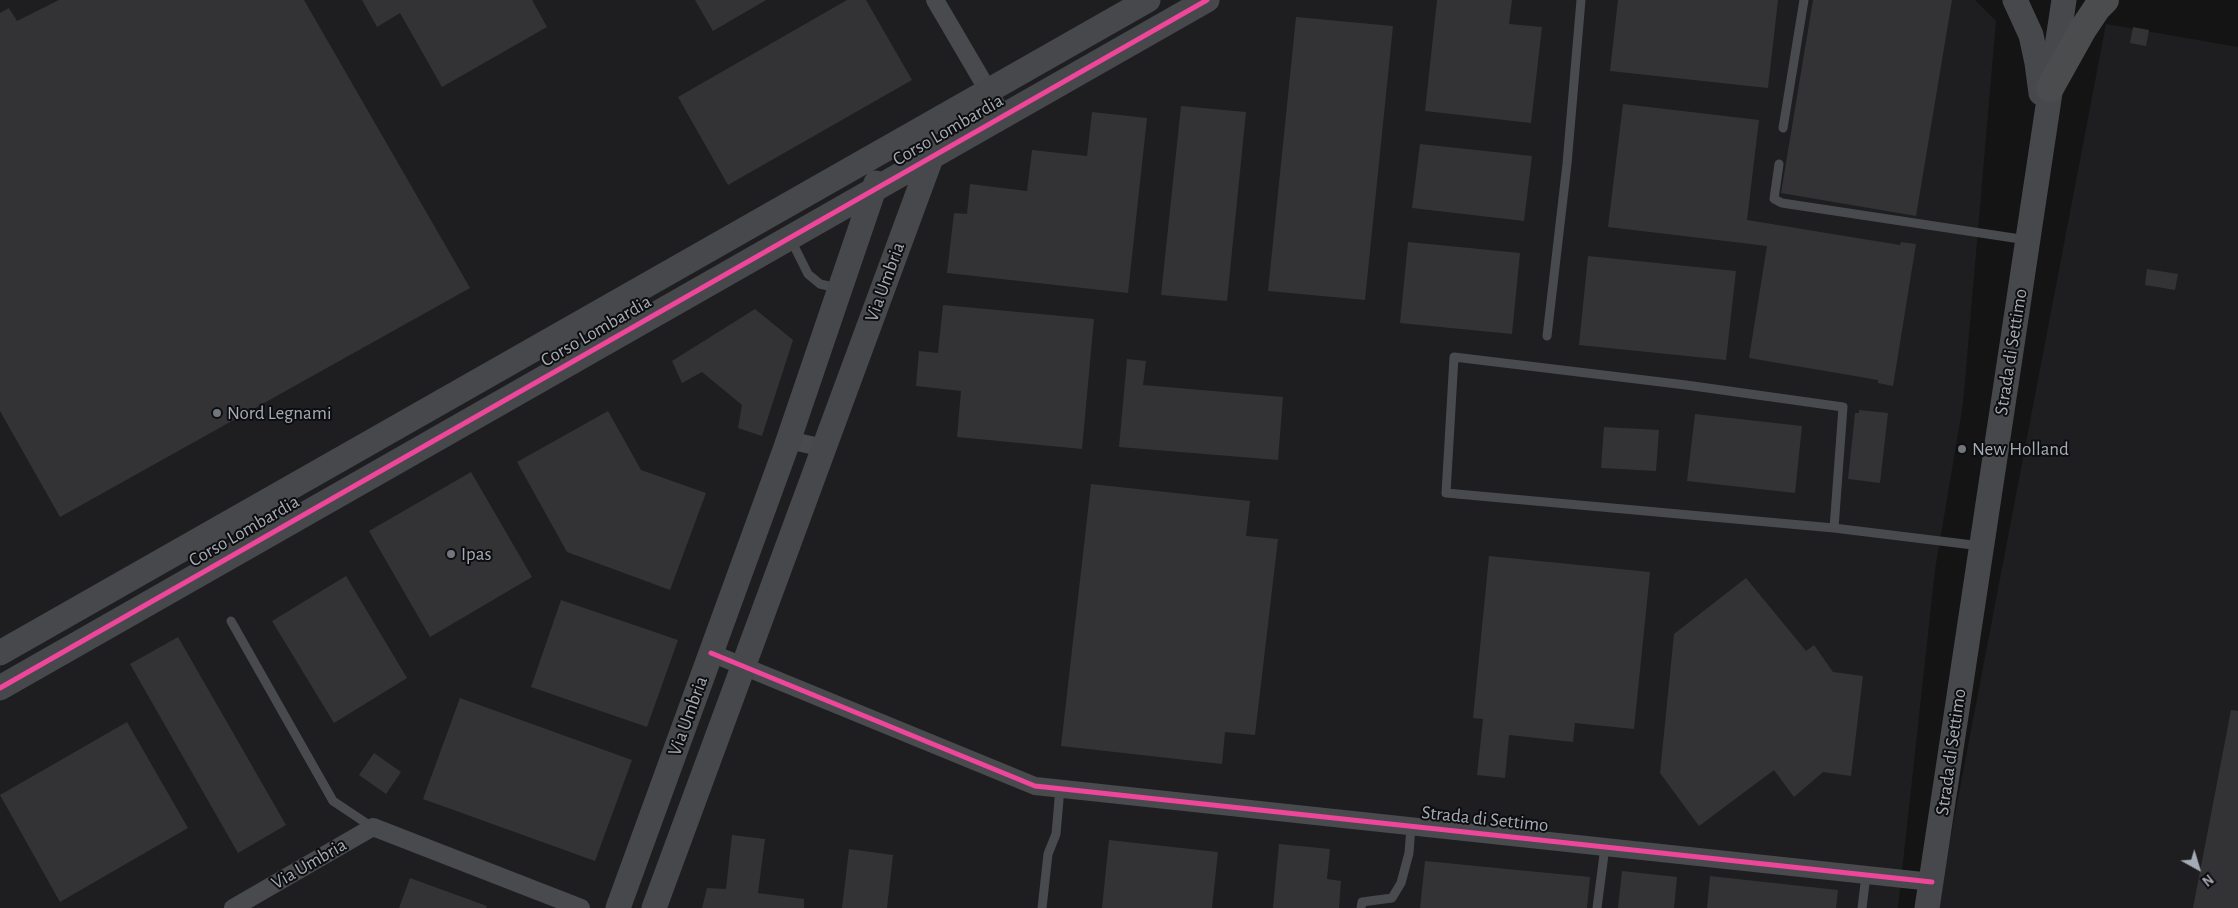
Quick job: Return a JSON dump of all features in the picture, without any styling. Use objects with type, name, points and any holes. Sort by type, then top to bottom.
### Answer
[{"type":"highway","points":[[2050,88],[2088,22],[2105,0]]},
{"type":"street","points":[[935,0],[1003,116]]},
{"type":"street","name":"Corso Lombardia","points":[[0,653],[1148,0]]},
{"type":"street","points":[[2015,0],[2030,35],[2037,63],[2044,125]]},
{"type":"street","name":"Strada di Settimo","points":[[1928,908],[2064,0]]},
{"type":"street","name":"Corso Lombardia","points":[[0,688],[1003,116],[1192,4]]},
{"type":"street","name":"Via Umbria","points":[[654,908],[946,115]]},
{"type":"street","name":"Via Umbria","points":[[618,908],[788,440],[874,190],[885,150]]},
{"type":"street","points":[[702,254],[716,280]]},
{"type":"street","points":[[788,440],[824,448]]},
{"type":"street","points":[[275,497],[290,523]]},
{"type":"street","name":"Strada di Settimo","points":[[711,653],[1035,786],[1932,882]]},
{"type":"street","points":[[373,828],[581,908]]},
{"type":"street","name":"Via Umbria","points":[[233,908],[373,828]]},
{"type":"lane","points":[[1547,336],[1567,164],[1581,0]]},
{"type":"lane","points":[[1783,128],[1804,0]]},
{"type":"lane","points":[[1779,164],[1774,199],[1782,203],[2027,240]]},
{"type":"lane","points":[[790,238],[808,274],[820,284],[840,289]]},
{"type":"lane","points":[[1834,528],[1843,407],[1686,385],[1454,357],[1446,493],[1834,528],[1982,546]]},
{"type":"lane","points":[[231,622],[333,801],[373,828]]},
{"type":"lane","points":[[1042,908],[1048,854],[1056,834],[1060,788]]},
{"type":"lane","points":[[1360,908],[1362,902],[1392,898],[1401,883],[1409,853],[1411,826]]},
{"type":"lane","points":[[1597,908],[1605,847]]},
{"type":"lane","points":[[1862,908],[1866,875]]},
{"type":"shaded area","points":[[0,0],[1975,0],[1996,21],[1963,404],[1935,570],[1898,908],[0,908]]},
{"type":"shaded area","name":"New Holland","points":[[2106,24],[2238,47],[2238,908],[1937,908]]},
{"type":"building","points":[[59,0],[304,0],[470,288],[60,517],[0,411],[0,13],[9,8],[17,21]]},
{"type":"building","points":[[362,0],[532,0],[547,27],[442,87],[400,13],[377,27]]},
{"type":"building","points":[[695,0],[766,0],[713,31]]},
{"type":"building","points":[[847,0],[866,0],[912,80],[728,185],[678,97]]},
{"type":"building","points":[[1437,0],[1512,0],[1509,24],[1542,27],[1531,123],[1425,111]]},
{"type":"building","points":[[1618,0],[1778,0],[1768,88],[1610,71]]},
{"type":"building","points":[[1813,0],[1952,0],[1916,216],[1781,193]]},
{"type":"building","points":[[1296,17],[1393,26],[1365,300],[1268,291]]},
{"type":"building","points":[[2133,27],[2149,30],[2146,46],[2130,43]]},
{"type":"building","points":[[1623,104],[1759,120],[1747,220],[1900,245],[1901,242],[1916,244],[1893,386],[1878,383],[1878,380],[1749,358],[1767,246],[1608,227]]},
{"type":"building","points":[[1181,106],[1246,112],[1227,301],[1161,295]]},
{"type":"building","points":[[1092,112],[1147,118],[1128,293],[947,273],[954,213],[967,214],[970,184],[1027,191],[1032,150],[1087,156]]},
{"type":"building","points":[[1420,144],[1532,156],[1524,221],[1412,208]]},
{"type":"building","points":[[1408,242],[1520,253],[1512,334],[1400,323]]},
{"type":"building","points":[[1588,256],[1736,271],[1726,360],[1579,345]]},
{"type":"building","points":[[2147,269],[2178,274],[2175,290],[2145,285]]},
{"type":"building","points":[[943,305],[1094,319],[1082,449],[957,437],[961,391],[916,386],[919,351],[938,353]]},
{"type":"building","points":[[755,309],[793,340],[762,436],[738,428],[742,405],[702,372],[682,383],[672,361]]},
{"type":"building","points":[[1127,359],[1146,361],[1143,385],[1283,397],[1278,460],[1119,447]]},
{"type":"building","points":[[1859,410],[1888,413],[1880,483],[1848,479],[1855,413],[1859,413]]},
{"type":"building","points":[[608,411],[641,470],[706,493],[670,590],[567,552],[517,462]]},
{"type":"building","points":[[1695,414],[1802,426],[1795,493],[1687,481]]},
{"type":"building","points":[[1604,427],[1659,430],[1656,471],[1601,468]]},
{"type":"building","name":"Ipas","points":[[471,472],[532,577],[430,637],[369,531]]},
{"type":"building","points":[[1091,484],[1250,501],[1246,536],[1278,539],[1255,735],[1225,732],[1222,764],[1061,746]]},
{"type":"building","points":[[1489,556],[1650,572],[1634,729],[1575,723],[1573,742],[1509,735],[1505,778],[1477,775],[1483,719],[1473,718]]},
{"type":"building","points":[[346,576],[407,678],[334,723],[272,621]]},
{"type":"building","points":[[1746,578],[1806,651],[1814,645],[1833,672],[1863,676],[1851,776],[1823,772],[1794,797],[1774,770],[1699,826],[1660,773],[1674,634]]},
{"type":"building","points":[[561,600],[678,640],[647,727],[531,687]]},
{"type":"building","points":[[178,637],[286,825],[238,853],[130,664]]},
{"type":"building","points":[[460,698],[632,760],[595,861],[423,799]]},
{"type":"building","points":[[2231,710],[2238,711],[2238,908],[2193,908]]},
{"type":"building","points":[[127,722],[188,828],[60,902],[0,795]]},
{"type":"building","points":[[374,753],[401,772],[386,794],[359,775]]},
{"type":"building","points":[[732,835],[765,839],[758,893],[804,899],[804,908],[702,908],[707,888],[726,889]]},
{"type":"building","points":[[1109,840],[1218,852],[1212,908],[1102,908]]},
{"type":"building","points":[[1279,844],[1330,849],[1327,879],[1341,881],[1339,908],[1273,908]]},
{"type":"building","points":[[849,849],[893,855],[887,908],[842,908]]},
{"type":"building","points":[[1425,861],[1590,877],[1587,908],[1420,908]]},
{"type":"building","points":[[1622,871],[1677,877],[1674,908],[1618,908]]},
{"type":"building","points":[[1710,876],[1838,890],[1836,908],[1707,908]]},
{"type":"building","points":[[410,878],[487,906],[486,908],[399,908]]},
{"type":"cycle path","points":[[0,688],[1207,0]]},
{"type":"cycle path","points":[[711,653],[1035,786],[1932,882]]},
{"type":"place","name":"Nord Legnami","points":[[217,413]]},
{"type":"place","name":"New Holland","points":[[1962,449]]},
{"type":"place","name":"Ipas","points":[[451,554]]}]
